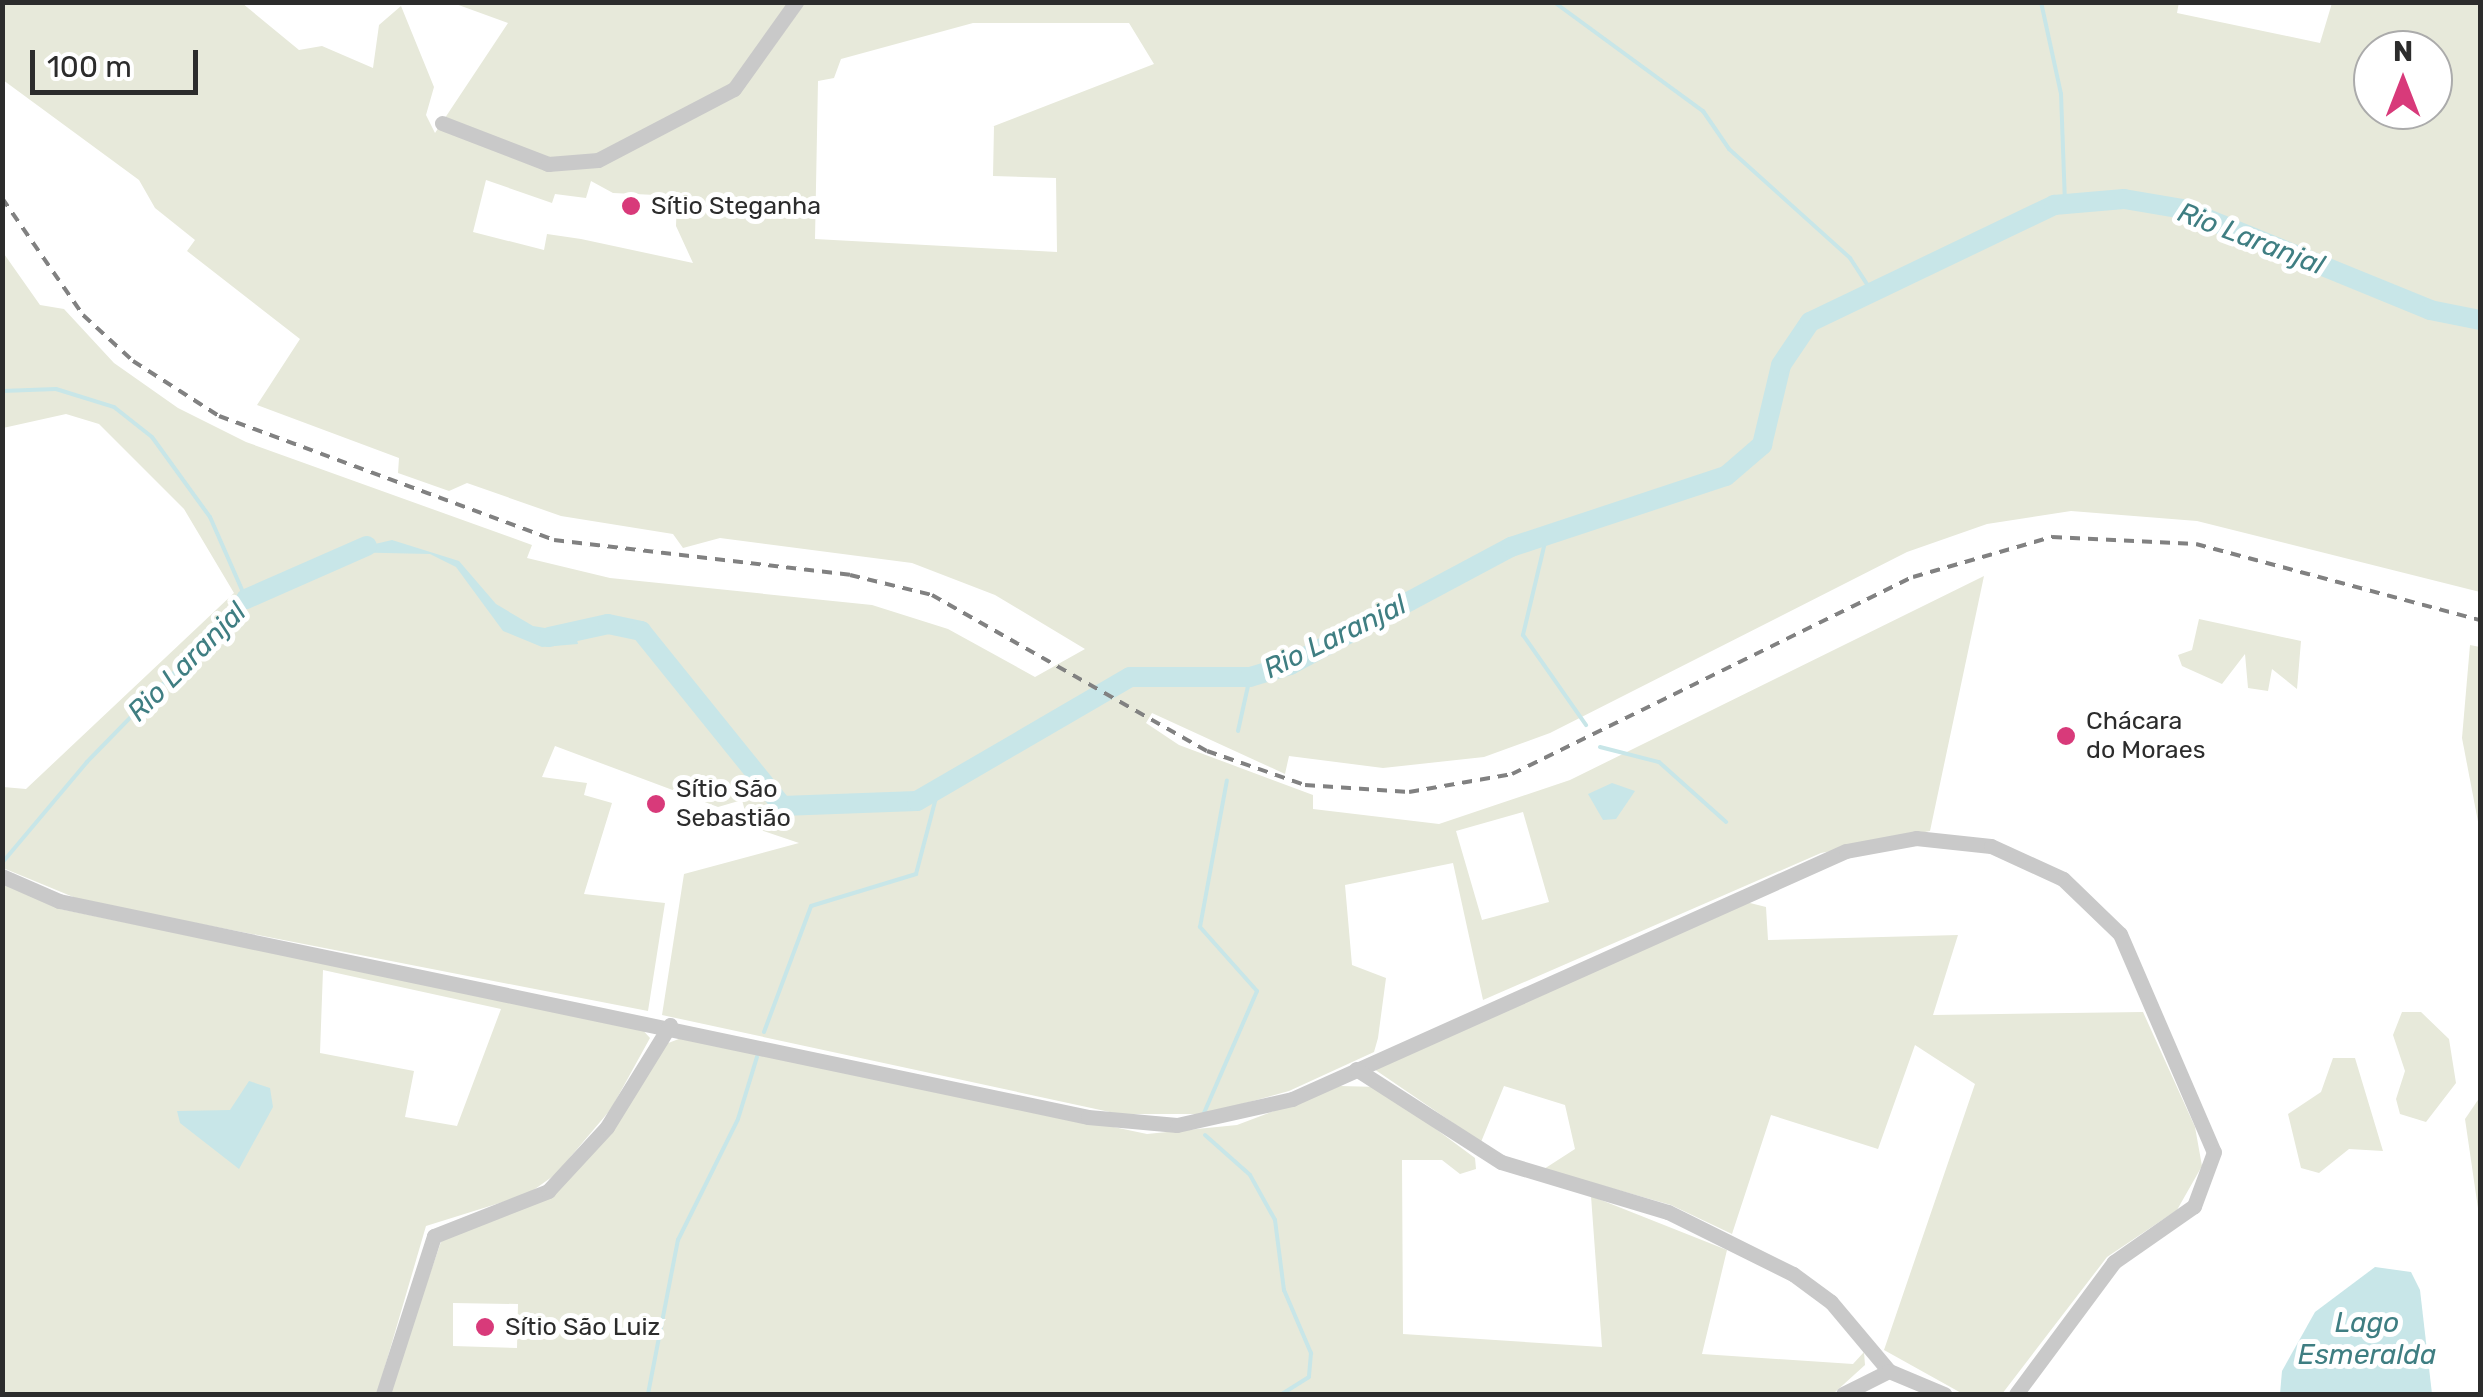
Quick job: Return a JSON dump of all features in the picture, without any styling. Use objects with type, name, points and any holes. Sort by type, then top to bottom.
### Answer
[{"type":"street","points":[[442,123],[548,164],[598,160],[734,88],[796,2]]},
{"type":"street","points":[[7,878],[59,901],[164,916],[1147,1125],[1236,1117],[1356,1069],[1824,859],[1892,841],[1952,839],[2041,866],[2104,914],[2146,979],[2214,1152],[2194,1206],[2114,1262],[2016,1394]]},
{"type":"street","points":[[383,1394],[434,1236],[548,1190],[607,1127],[670,1025]]},
{"type":"street","points":[[1356,1069],[1502,1162],[1668,1212],[1793,1274],[1831,1302],[1889,1371],[1944,1394]]},
{"type":"street","points":[[1843,1394],[1889,1371]]},
{"type":"shaded area","points":[[2179,2],[2177,13],[2320,43],[2332,3],[2480,3],[2480,592],[2197,521],[2071,511],[1987,524],[1907,552],[1550,733],[1484,757],[1383,768],[1289,756],[1285,774],[1152,713],[1146,723],[1179,745],[1313,795],[1313,809],[1439,824],[1570,780],[1984,576],[1930,831],[1821,853],[1483,1000],[1453,863],[1345,885],[1352,965],[1386,978],[1374,1052],[1289,1091],[1205,1114],[1119,1114],[662,1015],[684,874],[799,843],[749,826],[742,800],[718,807],[555,746],[542,777],[587,783],[584,795],[612,803],[584,894],[665,903],[648,1011],[83,901],[3,868],[3,787],[26,789],[234,593],[184,509],[99,424],[66,414],[3,428],[2,251],[40,305],[64,309],[114,363],[178,408],[246,442],[532,545],[527,558],[610,578],[872,605],[948,629],[1035,677],[1085,649],[995,595],[912,563],[720,538],[683,548],[673,534],[561,516],[467,483],[449,491],[398,473],[399,458],[257,405],[300,339],[187,251],[195,240],[155,208],[139,180],[3,80],[3,3],[242,3],[299,50],[322,46],[373,68],[379,25],[401,6],[434,87],[426,115],[435,133],[508,23],[453,3]],"holes":[[[973,23],[1129,23],[1154,64],[994,126],[993,176],[1056,178],[1057,252],[815,239],[818,81],[834,78],[841,59]],[[486,180],[552,203],[555,194],[586,198],[591,181],[613,193],[677,196],[676,226],[693,263],[547,234],[544,250],[473,232]],[[1523,812],[1549,902],[1482,920],[1456,831]]]},
{"type":"shaded area","points":[[2199,619],[2301,641],[2297,689],[2272,669],[2268,691],[2248,688],[2245,654],[2222,684],[2182,666],[2178,655],[2192,650]]},
{"type":"shaded area","points":[[2470,645],[2480,647],[2480,832],[2462,738]]},
{"type":"shaded area","points":[[2,882],[60,909],[640,1027],[650,1038],[611,1109],[556,1174],[528,1194],[426,1226],[377,1394],[3,1394]],"holes":[[[323,970],[501,1009],[457,1126],[405,1117],[414,1071],[320,1053]]]},
{"type":"shaded area","points":[[1742,901],[1766,907],[1768,940],[1958,935],[1933,1015],[2143,1012],[2195,1127],[2202,1166],[2177,1210],[2107,1257],[2002,1394],[1963,1394],[1884,1350],[1975,1084],[1915,1045],[1878,1149],[1771,1115],[1732,1234],[1671,1205],[1544,1169],[1575,1149],[1565,1105],[1504,1086],[1481,1142],[1374,1069]]},
{"type":"shaded area","points":[[2402,1012],[2421,1012],[2449,1039],[2456,1083],[2426,1122],[2400,1114],[2396,1099],[2405,1071],[2393,1035]]},
{"type":"shaded area","points":[[684,1037],[1147,1134],[1237,1125],[1340,1086],[1379,1087],[1475,1158],[1476,1169],[1460,1174],[1442,1160],[1402,1160],[1403,1334],[1602,1347],[1591,1196],[1727,1250],[1702,1354],[1853,1364],[1864,1352],[1865,1365],[1833,1394],[388,1394],[442,1239],[551,1196],[663,1045]],"holes":[[[453,1303],[518,1304],[517,1348],[453,1346]]]},
{"type":"shaded area","points":[[2333,1058],[2355,1058],[2383,1151],[2349,1149],[2319,1173],[2301,1168],[2288,1114],[2321,1092]]},
{"type":"shaded area","points":[[2480,1097],[2480,1222],[2465,1119]]},
{"type":"water","points":[[392,540],[459,561],[496,604],[533,626],[563,631],[573,623],[578,644],[542,647],[503,631],[456,567],[430,554],[341,552]]},
{"type":"water","points":[[1612,783],[1635,791],[1616,819],[1603,820],[1588,794]]},
{"type":"water","points":[[249,1081],[270,1088],[273,1107],[239,1169],[180,1123],[177,1111],[230,1110]]},
{"type":"water","name":"Lago Esmeralda","points":[[2375,1267],[2411,1272],[2420,1290],[2432,1394],[2280,1394],[2282,1371],[2315,1312]]},
{"type":"waterway","points":[[1554,2],[1703,111],[1729,149],[1850,258],[1874,295]]},
{"type":"waterway","points":[[2041,2],[2061,94],[2065,202]]},
{"type":"waterway","name":"Rio Laranjal","points":[[549,637],[608,624],[641,631],[782,806],[917,801],[1130,677],[1250,677],[1290,665],[1511,547],[1726,476],[1762,445],[1781,365],[1810,322],[2054,205],[2124,199],[2183,209],[2430,310],[2480,320]]},
{"type":"waterway","name":"Rio Laranjal","points":[[2,391],[56,389],[114,407],[152,437],[210,517],[246,599],[87,762],[2,863]]},
{"type":"waterway","points":[[1547,534],[1523,635],[1586,725]]},
{"type":"waterway","name":"Rio Laranjal","points":[[246,599],[367,546]]},
{"type":"waterway","points":[[1238,731],[1250,677]]},
{"type":"waterway","points":[[1600,747],[1659,762],[1726,822]]},
{"type":"waterway","points":[[1204,1113],[1257,991],[1200,927],[1227,780]]},
{"type":"waterway","points":[[764,1032],[811,906],[916,874],[936,798]]},
{"type":"waterway","points":[[648,1394],[678,1240],[738,1119],[757,1057]]},
{"type":"waterway","points":[[1205,1135],[1250,1175],[1275,1220],[1284,1290],[1311,1353],[1309,1377],[1282,1394]]},
{"type":"railway","points":[[2,198],[83,315],[133,361],[219,416],[554,540],[850,575],[932,595],[1207,751],[1305,785],[1409,792],[1512,774],[1913,577],[2052,537],[2196,544],[2480,620]]},
{"type":"place","name":"Sítio Steganha","points":[[631,206]]},
{"type":"place","name":"Chácara do Moraes","points":[[2066,736]]},
{"type":"place","name":"Sítio São Sebastião","points":[[656,804]]},
{"type":"place","name":"Sítio São Luiz","points":[[485,1327]]}]
